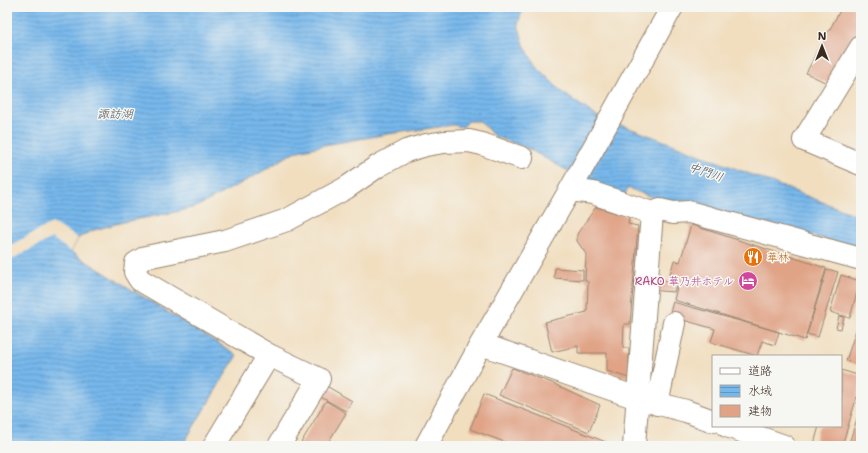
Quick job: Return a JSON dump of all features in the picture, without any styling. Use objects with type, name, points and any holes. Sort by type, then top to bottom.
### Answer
[{"type":"street","points":[[426,446],[481,344],[672,7]]},
{"type":"street","points":[[861,47],[804,140],[861,164]]},
{"type":"street","points":[[279,446],[318,379],[269,355],[140,280],[135,272],[136,263],[146,258],[225,241],[287,220],[346,188],[378,166],[406,151],[426,145],[444,142],[469,142],[482,144],[522,158]]},
{"type":"street","points":[[573,184],[593,193],[652,213],[660,210],[689,212],[861,259]]},
{"type":"street","points":[[647,401],[652,213]]},
{"type":"street","points":[[634,446],[647,401],[674,323]]},
{"type":"street","points":[[481,344],[647,401],[712,421]]},
{"type":"street","points":[[214,446],[269,355]]},
{"type":"street","points":[[730,427],[784,446]]},
{"type":"water","name":"諏訪湖","points":[[7,7],[523,7],[518,24],[524,45],[535,65],[563,93],[596,116],[861,217],[861,249],[707,208],[674,201],[673,209],[657,206],[657,199],[628,188],[624,196],[593,185],[529,149],[494,136],[480,121],[468,121],[463,127],[453,125],[324,145],[294,152],[258,174],[198,206],[123,222],[94,230],[78,238],[71,252],[237,355],[182,446],[7,446]]},
{"type":"pier","points":[[52,223],[78,238],[71,252],[52,238],[7,261],[7,247]]},
{"type":"building","points":[[842,7],[861,7],[861,29],[831,85],[806,73]]},
{"type":"building","points":[[596,207],[629,217],[628,224],[638,226],[630,324],[624,324],[623,348],[629,348],[629,378],[607,371],[607,353],[578,353],[578,346],[552,352],[545,322],[587,312],[588,282],[585,280],[586,254],[577,241],[577,234]]},
{"type":"building","name":"RAKO 華乃井ホテル","points":[[691,225],[826,268],[805,340],[674,300],[678,283],[669,279],[674,260],[680,262]]},
{"type":"building","points":[[555,268],[583,270],[583,280],[554,278]]},
{"type":"building","points":[[827,269],[838,272],[818,337],[807,334]]},
{"type":"building","points":[[841,275],[860,281],[850,318],[830,312]]},
{"type":"building","points":[[635,278],[667,281],[676,284],[674,292],[634,289]]},
{"type":"building","points":[[673,302],[779,332],[775,345],[762,341],[757,355],[754,355],[711,342],[715,329],[669,316]]},
{"type":"building","points":[[861,315],[861,366],[846,361]]},
{"type":"building","points":[[839,316],[844,317],[841,329],[836,328]]},
{"type":"building","points":[[512,368],[552,383],[600,405],[589,432],[499,395]]},
{"type":"building","points":[[842,370],[861,376],[861,383],[842,446],[821,446],[814,444],[819,427],[842,427]]},
{"type":"building","points":[[323,384],[352,401],[346,411],[317,395]]},
{"type":"building","points":[[484,394],[616,446],[515,446],[470,429]]},
{"type":"building","points":[[326,401],[346,413],[326,446],[299,446]]},
{"type":"building","points":[[861,407],[861,446],[848,446]]},
{"type":"place","name":"華林","points":[[753,257]]},
{"type":"place","name":"RAKO 華乃井ホテル","points":[[748,281]]},
{"type":"water label","name":"中門川","points":[[706,172]]}]
